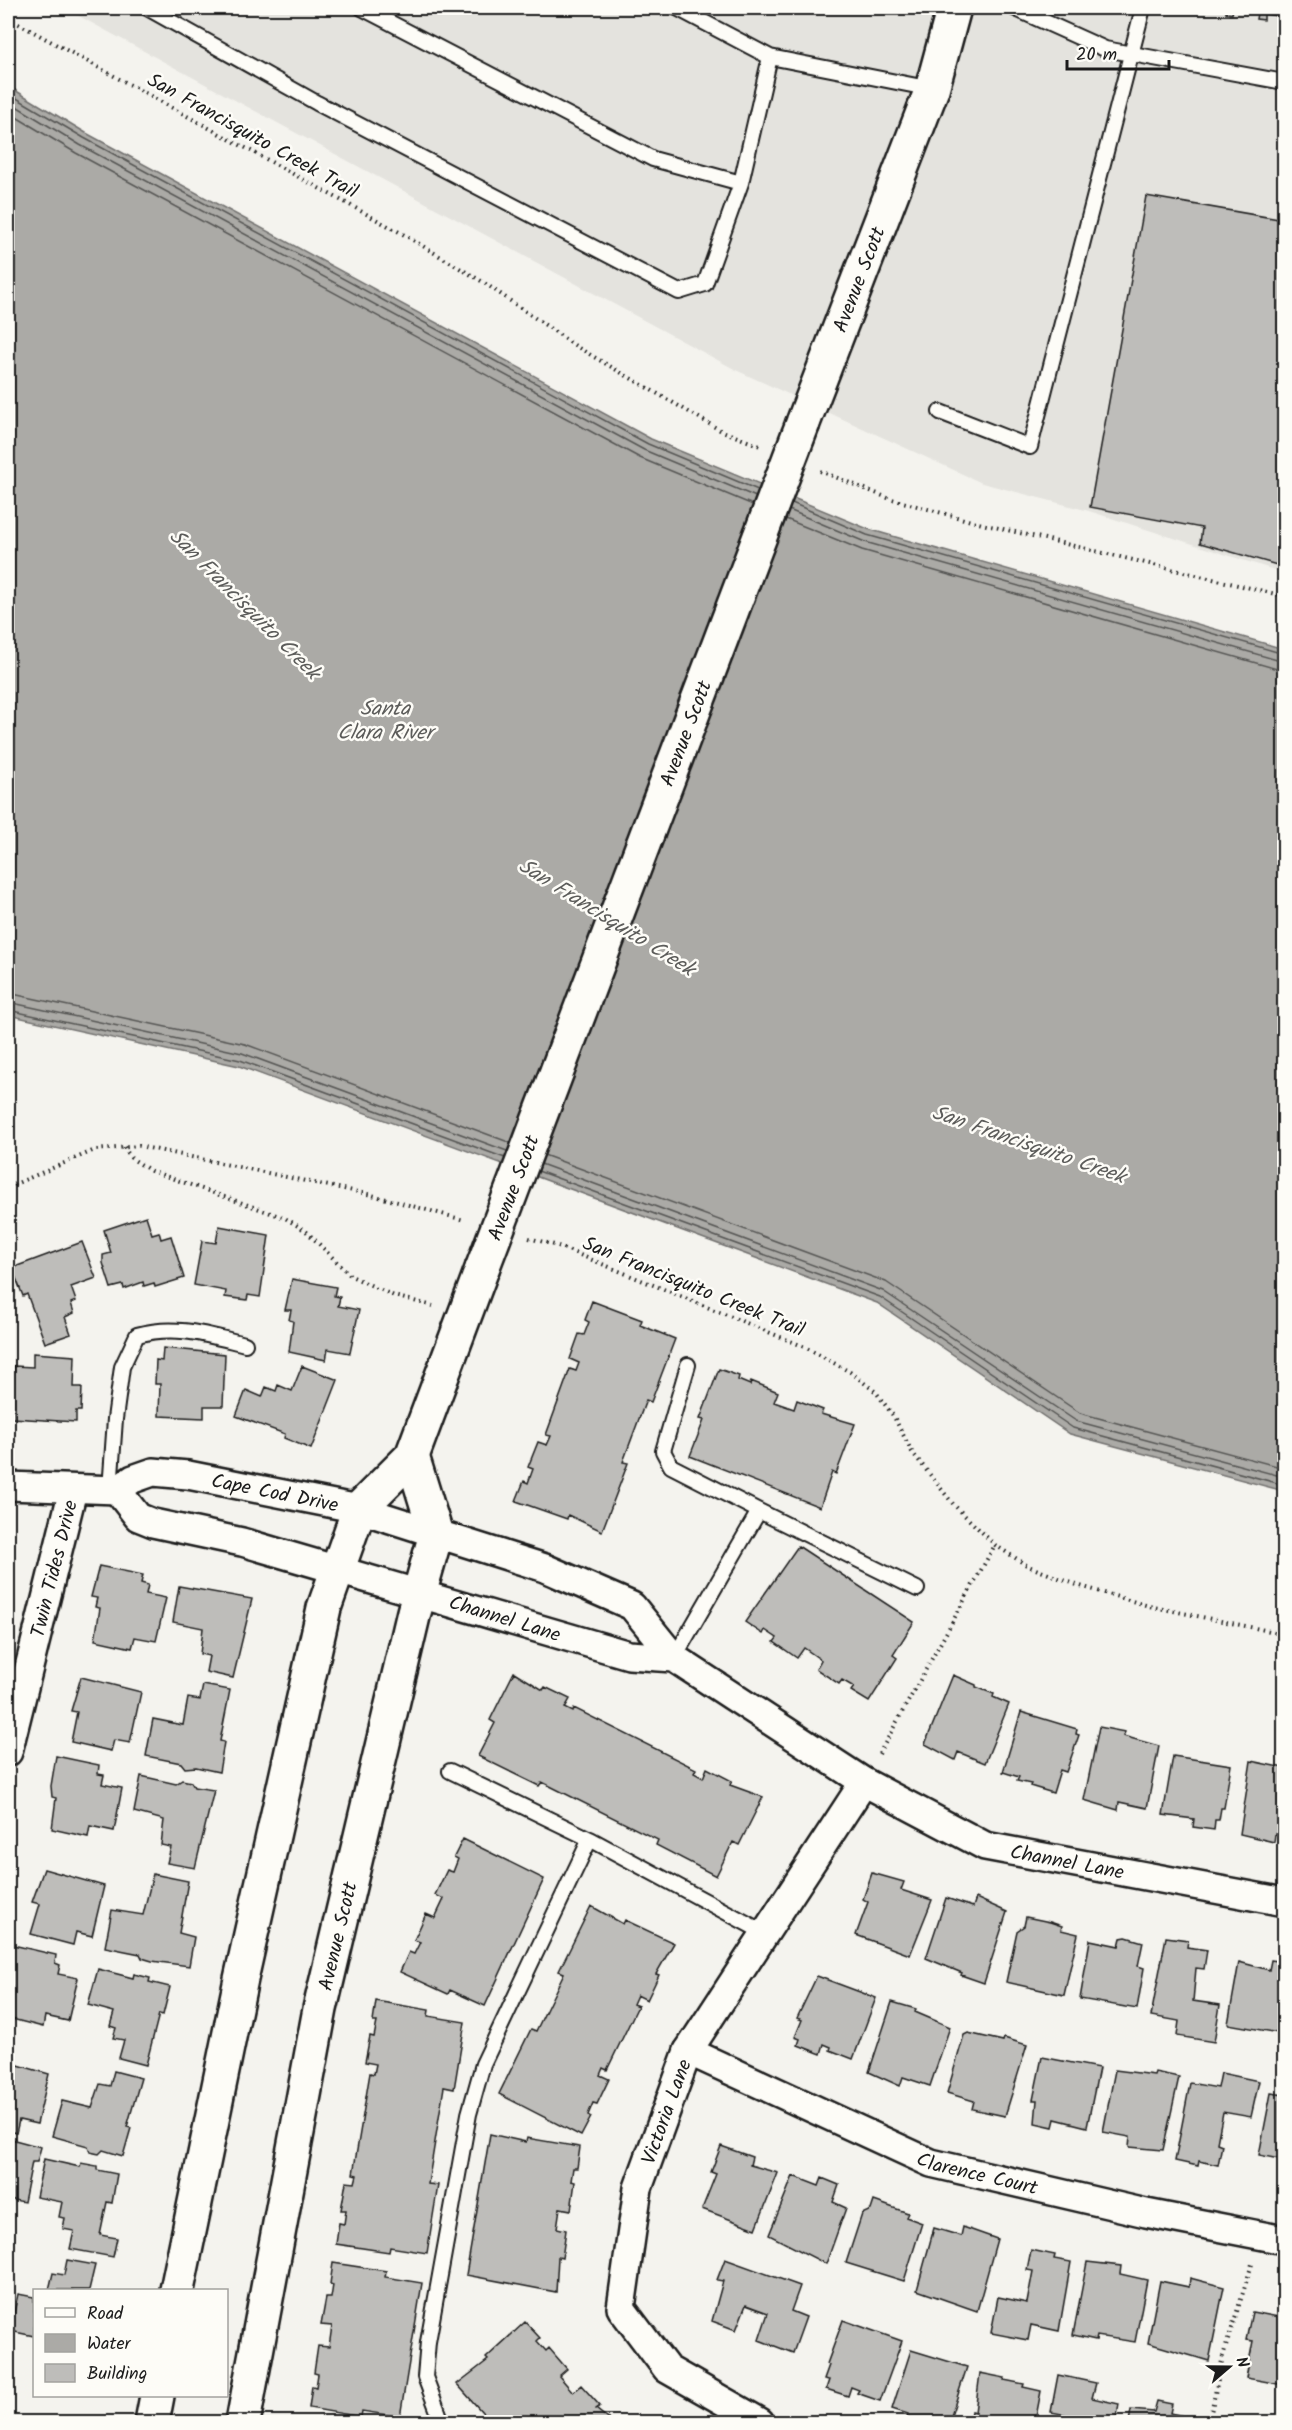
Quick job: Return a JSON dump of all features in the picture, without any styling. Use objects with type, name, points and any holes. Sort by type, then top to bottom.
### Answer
[{"type":"main road","name":"Avenue Scott","points":[[177,2289],[254,1921],[324,1608],[359,1509],[412,1456],[464,1314],[932,89],[954,8]]},
{"type":"main road","points":[[412,1456],[436,1534]]},
{"type":"main road","name":"Avenue Scott","points":[[243,2422],[320,2009],[414,1612],[436,1534]]},
{"type":"main road","points":[[152,2422],[157,2397]]},
{"type":"street","name":"Cape Cod Drive","points":[[8,1486],[114,1490],[133,1479],[162,1471],[359,1509],[545,1569],[632,1606],[674,1658]]},
{"type":"street","name":"Twin Tides Drive","points":[[8,1752],[73,1490]]},
{"type":"street","points":[[114,1490],[138,1517],[153,1523],[242,1542],[337,1570]]},
{"type":"street","name":"Channel Lane","points":[[337,1570],[629,1655],[674,1658],[864,1782],[985,1846],[1284,1902]]},
{"type":"street","name":"Victoria Lane","points":[[760,2422],[667,2369],[621,2308],[638,2188],[688,2051],[763,1932],[864,1782]]},
{"type":"street","name":"Clarence Court","points":[[688,2051],[932,2163],[1146,2213],[1275,2238]]},
{"type":"lane","points":[[147,8],[317,103],[679,292],[705,284],[741,183],[770,57]]},
{"type":"lane","points":[[362,8],[653,159],[741,183]]},
{"type":"lane","points":[[677,8],[770,57],[932,89]]},
{"type":"lane","points":[[1014,8],[1105,49],[1284,82]]},
{"type":"lane","points":[[940,412],[1030,447],[1143,8]]},
{"type":"lane","points":[[114,1490],[122,1367],[137,1335],[156,1329],[183,1329],[245,1344]]},
{"type":"lane","points":[[688,1365],[663,1451],[671,1466],[917,1589]]},
{"type":"lane","points":[[674,1658],[759,1511]]},
{"type":"lane","points":[[450,1771],[590,1839],[763,1932]]},
{"type":"lane","points":[[442,2422],[425,2377],[428,2342],[469,2114],[483,2064],[504,2014],[590,1839]]},
{"type":"path","name":"San Francisquito Creek Trail","points":[[8,18],[401,233],[483,282]]},
{"type":"path","points":[[1197,574],[1284,596]]},
{"type":"path","points":[[124,1146],[131,1158],[151,1171],[285,1218],[306,1230],[351,1276],[394,1296],[464,1314]]},
{"type":"path","points":[[8,1187],[94,1150],[139,1146],[372,1195],[470,1222]]},
{"type":"path","name":"San Francisquito Creek Trail","points":[[525,1237],[558,1246],[805,1347],[850,1372],[876,1392],[894,1417],[912,1452],[954,1505],[995,1545],[1028,1566],[1077,1585],[1149,1606],[1284,1634]]},
{"type":"path","points":[[864,1782],[995,1545]]},
{"type":"path","points":[[1209,2422],[1223,2356],[1252,2265],[1275,2238]]},
{"type":"shaded area","points":[[64,8],[1284,8],[1284,573],[1089,511],[982,483],[738,371]]},
{"type":"water","name":"Santa Clara River","points":[[8,86],[86,133],[651,439],[868,529],[1284,649],[1284,1491],[1070,1434],[877,1303],[239,1066],[8,1015]]},
{"type":"building","points":[[1226,8],[1284,8],[1284,17],[1264,14],[1264,20],[1256,19],[1257,13],[1233,9],[1232,14],[1226,13]]},
{"type":"building","points":[[1146,196],[1284,220],[1284,567],[1200,543],[1202,528],[1090,507]]},
{"type":"building","points":[[146,1216],[152,1234],[159,1232],[161,1239],[171,1236],[184,1278],[155,1287],[154,1283],[144,1286],[143,1282],[124,1289],[123,1285],[111,1288],[103,1263],[103,1255],[111,1253],[104,1230]]},
{"type":"building","points":[[219,1226],[269,1235],[260,1297],[248,1295],[247,1300],[225,1297],[226,1291],[194,1285],[202,1241],[216,1243]]},
{"type":"building","points":[[82,1242],[96,1278],[71,1287],[76,1301],[71,1303],[74,1313],[65,1317],[71,1334],[45,1343],[27,1294],[23,1296],[12,1268]]},
{"type":"building","points":[[292,1279],[336,1287],[334,1296],[340,1297],[338,1306],[359,1310],[350,1353],[328,1349],[326,1360],[289,1352],[293,1321],[289,1320],[291,1310],[285,1310]]},
{"type":"building","points":[[592,1301],[642,1320],[640,1325],[675,1339],[651,1402],[646,1400],[623,1462],[628,1463],[602,1531],[568,1515],[567,1519],[516,1501],[524,1481],[528,1483],[533,1469],[528,1467],[538,1442],[547,1445],[551,1436],[546,1435],[570,1369],[576,1371],[579,1363],[570,1359],[579,1334],[584,1335],[589,1322],[585,1320]]},
{"type":"building","points":[[163,1348],[225,1354],[223,1406],[204,1406],[204,1418],[159,1416],[160,1384],[155,1384],[156,1360],[162,1361]]},
{"type":"building","points":[[33,1353],[75,1356],[74,1387],[82,1387],[81,1411],[76,1411],[76,1422],[12,1418],[14,1366],[33,1367]]},
{"type":"building","points":[[302,1366],[338,1380],[311,1449],[284,1438],[285,1434],[236,1416],[246,1390],[262,1397],[266,1387],[276,1391],[278,1385],[292,1391]]},
{"type":"building","points":[[719,1369],[739,1376],[738,1380],[750,1385],[751,1381],[778,1392],[774,1402],[794,1409],[797,1400],[823,1410],[821,1414],[855,1424],[836,1474],[832,1472],[820,1507],[690,1456],[704,1420],[700,1419]]},
{"type":"building","points":[[798,1546],[914,1622],[893,1655],[897,1658],[869,1702],[851,1691],[854,1687],[842,1680],[839,1684],[816,1669],[821,1660],[804,1648],[797,1658],[774,1642],[777,1638],[765,1630],[763,1634],[745,1622]]},
{"type":"building","points":[[99,1566],[143,1575],[141,1583],[148,1585],[146,1594],[166,1598],[156,1641],[135,1637],[132,1648],[95,1640],[100,1608],[95,1607],[97,1598],[91,1597]]},
{"type":"building","points":[[179,1586],[252,1599],[233,1678],[206,1672],[209,1656],[200,1654],[203,1628],[173,1622]]},
{"type":"building","points":[[514,1672],[543,1690],[545,1687],[570,1699],[565,1708],[573,1712],[574,1708],[696,1769],[694,1773],[703,1778],[707,1768],[732,1781],[730,1785],[763,1797],[739,1845],[733,1842],[716,1876],[656,1845],[658,1840],[542,1782],[539,1786],[478,1756],[495,1723],[490,1720]]},
{"type":"building","points":[[953,1675],[994,1694],[993,1697],[1009,1704],[985,1763],[958,1752],[955,1760],[925,1744]]},
{"type":"building","points":[[81,1677],[141,1692],[130,1743],[114,1740],[111,1751],[71,1742],[77,1712],[71,1711]]},
{"type":"building","points":[[203,1685],[230,1690],[220,1741],[224,1742],[219,1772],[196,1767],[185,1768],[181,1763],[146,1756],[153,1719],[183,1725],[188,1698],[200,1700]]},
{"type":"building","points":[[1021,1712],[1077,1729],[1076,1734],[1079,1735],[1066,1772],[1060,1770],[1053,1793],[1017,1781],[1019,1777],[1003,1772]]},
{"type":"building","points":[[1099,1727],[1125,1732],[1123,1736],[1159,1746],[1147,1808],[1119,1802],[1118,1810],[1084,1800]]},
{"type":"building","points":[[56,1756],[99,1765],[98,1774],[104,1775],[102,1784],[122,1788],[114,1831],[90,1826],[88,1837],[52,1829],[56,1798],[52,1797],[51,1786]]},
{"type":"building","points":[[1173,1756],[1231,1765],[1224,1808],[1221,1808],[1219,1820],[1215,1820],[1214,1830],[1193,1827],[1194,1819],[1163,1815]]},
{"type":"building","points":[[1251,1761],[1284,1768],[1284,1835],[1275,1834],[1274,1842],[1240,1834]]},
{"type":"building","points":[[141,1776],[176,1784],[182,1780],[191,1782],[194,1787],[214,1790],[195,1868],[167,1863],[171,1847],[161,1845],[164,1820],[134,1812]]},
{"type":"building","points":[[463,1839],[544,1879],[485,2006],[450,1990],[448,1994],[400,1972],[409,1952],[414,1954],[420,1942],[414,1940],[426,1914],[435,1918],[444,1899],[435,1895],[447,1870],[453,1872],[458,1859],[454,1857]]},
{"type":"building","points":[[44,1869],[104,1886],[92,1936],[76,1932],[73,1945],[31,1934],[40,1904],[32,1902]]},
{"type":"building","points":[[872,1873],[904,1882],[901,1890],[932,1900],[910,1955],[856,1935],[868,1902],[863,1899]]},
{"type":"building","points":[[153,1874],[188,1881],[179,1933],[194,1937],[189,1966],[152,1961],[142,1958],[140,1954],[105,1947],[112,1910],[143,1915]]},
{"type":"building","points":[[946,1898],[973,1907],[976,1898],[1007,1912],[984,1983],[926,1958]]},
{"type":"building","points":[[591,1906],[623,1924],[625,1920],[674,1943],[656,1974],[659,1975],[647,2000],[637,1995],[633,2004],[638,2006],[607,2070],[603,2068],[600,2075],[609,2079],[597,2104],[593,2103],[588,2115],[591,2117],[581,2136],[499,2094],[531,2029],[536,2031],[564,1973],[559,1971]]},
{"type":"building","points":[[1026,1917],[1050,1922],[1062,1926],[1061,1930],[1078,1934],[1064,1995],[1006,1982],[1017,1931],[1024,1926]]},
{"type":"building","points":[[1126,1937],[1143,1942],[1138,1966],[1144,1968],[1137,2009],[1080,1999],[1090,1940],[1119,1946],[1121,1938]]},
{"type":"building","points":[[1166,1937],[1188,1940],[1187,1947],[1207,1950],[1204,1969],[1196,1968],[1193,2001],[1220,2005],[1214,2042],[1177,2036],[1179,2021],[1151,2016]]},
{"type":"building","points":[[13,1945],[56,1955],[55,1963],[60,1965],[58,1974],[78,1978],[68,2021],[45,2016],[43,2027],[8,2018],[12,1986],[8,1985],[8,1961]]},
{"type":"building","points":[[1271,1960],[1284,1962],[1284,2034],[1228,2024],[1239,1962],[1269,1970]]},
{"type":"building","points":[[98,1969],[133,1978],[134,1974],[150,1978],[149,1982],[170,1987],[163,2015],[159,2014],[146,2065],[119,2058],[124,2040],[113,2038],[116,2028],[110,2026],[114,2012],[88,2005]]},
{"type":"building","points":[[817,1976],[876,1998],[853,2059],[830,2050],[831,2047],[824,2044],[821,2054],[798,2045],[800,2039],[795,2037],[802,2020],[797,2018]]},
{"type":"building","points":[[376,2001],[429,2010],[428,2016],[465,2022],[454,2089],[444,2087],[428,2184],[438,2185],[427,2253],[390,2247],[389,2252],[336,2244],[339,2223],[344,2224],[346,2210],[341,2210],[346,2182],[355,2183],[357,2175],[353,2174],[370,2073],[374,2074],[376,2064],[365,2062],[370,2036],[374,2037],[377,2022],[373,2022]]},
{"type":"building","points":[[892,2002],[916,2009],[915,2012],[950,2027],[930,2086],[903,2077],[900,2086],[869,2072]]},
{"type":"building","points":[[968,2033],[1003,2041],[1004,2038],[1027,2045],[1005,2116],[972,2109],[974,2101],[947,2093],[964,2035]]},
{"type":"building","points":[[1042,2057],[1099,2068],[1087,2127],[1055,2119],[1053,2127],[1035,2123],[1037,2100],[1033,2100]]},
{"type":"building","points":[[8,2062],[49,2074],[37,2124],[19,2120],[16,2133],[8,2131]]},
{"type":"building","points":[[1115,2070],[1154,2075],[1155,2072],[1179,2077],[1163,2150],[1129,2147],[1130,2137],[1103,2132]]},
{"type":"building","points":[[114,2071],[141,2078],[127,2127],[131,2128],[123,2156],[103,2150],[99,2154],[90,2152],[88,2146],[52,2136],[62,2101],[92,2108],[100,2084],[110,2086]]},
{"type":"building","points":[[1221,2073],[1259,2081],[1251,2117],[1223,2112],[1217,2143],[1222,2145],[1218,2165],[1199,2161],[1198,2166],[1175,2161],[1190,2083],[1218,2088]]},
{"type":"building","points":[[1271,2093],[1284,2095],[1284,2160],[1259,2155]]},
{"type":"building","points":[[490,2134],[526,2142],[527,2138],[580,2147],[577,2168],[573,2168],[571,2181],[575,2182],[571,2210],[560,2208],[557,2228],[566,2230],[562,2258],[558,2257],[556,2292],[466,2275]]},
{"type":"building","points":[[11,2139],[41,2147],[37,2162],[32,2162],[24,2202],[8,2199],[8,2144]]},
{"type":"building","points":[[721,2146],[752,2157],[750,2165],[778,2173],[756,2229],[702,2209],[716,2174],[711,2172]]},
{"type":"building","points":[[44,2159],[80,2167],[81,2163],[97,2166],[97,2170],[117,2174],[112,2203],[107,2202],[100,2235],[117,2238],[113,2257],[70,2249],[74,2231],[63,2229],[65,2218],[59,2217],[62,2202],[36,2197]]},
{"type":"building","points":[[793,2176],[819,2186],[822,2178],[839,2185],[833,2202],[846,2208],[826,2264],[769,2235]]},
{"type":"building","points":[[874,2201],[908,2213],[906,2217],[922,2223],[904,2281],[846,2263],[862,2214],[871,2210]]},
{"type":"building","points":[[963,2227],[997,2239],[977,2311],[917,2290],[934,2228],[961,2236]]},
{"type":"building","points":[[1031,2250],[1055,2255],[1054,2259],[1071,2262],[1059,2331],[1031,2325],[1028,2340],[991,2333],[998,2297],[1027,2303],[1033,2271],[1027,2270]]},
{"type":"building","points":[[725,2259],[800,2286],[791,2311],[806,2317],[793,2353],[759,2340],[768,2313],[746,2305],[736,2330],[712,2321],[723,2281],[717,2280]]},
{"type":"building","points":[[67,2260],[95,2265],[89,2289],[49,2289],[53,2273],[64,2275]]},
{"type":"building","points":[[1087,2262],[1121,2266],[1120,2274],[1147,2280],[1135,2342],[1097,2336],[1096,2340],[1073,2335]]},
{"type":"building","points":[[333,2263],[386,2271],[385,2277],[422,2283],[400,2417],[362,2411],[361,2417],[309,2408],[312,2386],[316,2387],[318,2374],[314,2373],[318,2346],[329,2347],[332,2326],[321,2325],[326,2298],[331,2298]]},
{"type":"building","points":[[1190,2278],[1224,2287],[1209,2361],[1148,2343],[1160,2281],[1189,2287]]},
{"type":"building","points":[[18,2294],[33,2297],[33,2336],[10,2331]]},
{"type":"building","points":[[1252,2312],[1284,2318],[1284,2385],[1246,2378],[1253,2341],[1246,2340]]},
{"type":"building","points":[[843,2320],[902,2341],[880,2401],[857,2393],[859,2390],[851,2387],[848,2396],[826,2389],[829,2380],[824,2379],[829,2365],[827,2364]]},
{"type":"building","points":[[525,2322],[540,2338],[537,2341],[546,2351],[549,2348],[567,2369],[559,2376],[573,2392],[581,2385],[600,2406],[596,2409],[612,2422],[491,2422],[457,2384],[488,2360],[486,2358]]},
{"type":"building","points":[[911,2350],[967,2367],[951,2416],[943,2422],[919,2422],[907,2418],[908,2414],[892,2409]]},
{"type":"building","points":[[980,2373],[1005,2378],[1004,2380],[1024,2384],[1023,2387],[1041,2391],[1035,2422],[969,2422],[971,2411],[975,2412]]},
{"type":"building","points":[[1058,2375],[1096,2383],[1092,2398],[1119,2404],[1116,2422],[1077,2422],[1078,2417],[1051,2412]]},
{"type":"building","points":[[1157,2401],[1172,2404],[1170,2413],[1193,2418],[1192,2422],[1129,2422],[1131,2410],[1154,2412]]},
{"type":"building","points":[[1268,2418],[1277,2419],[1282,2422],[1262,2422]]},
{"type":"water label","name":"San Francisquito Creek","points":[[245,604]]},
{"type":"water label","name":"San Francisquito Creek","points":[[607,917]]},
{"type":"water label","name":"San Francisquito Creek","points":[[1029,1144]]}]
